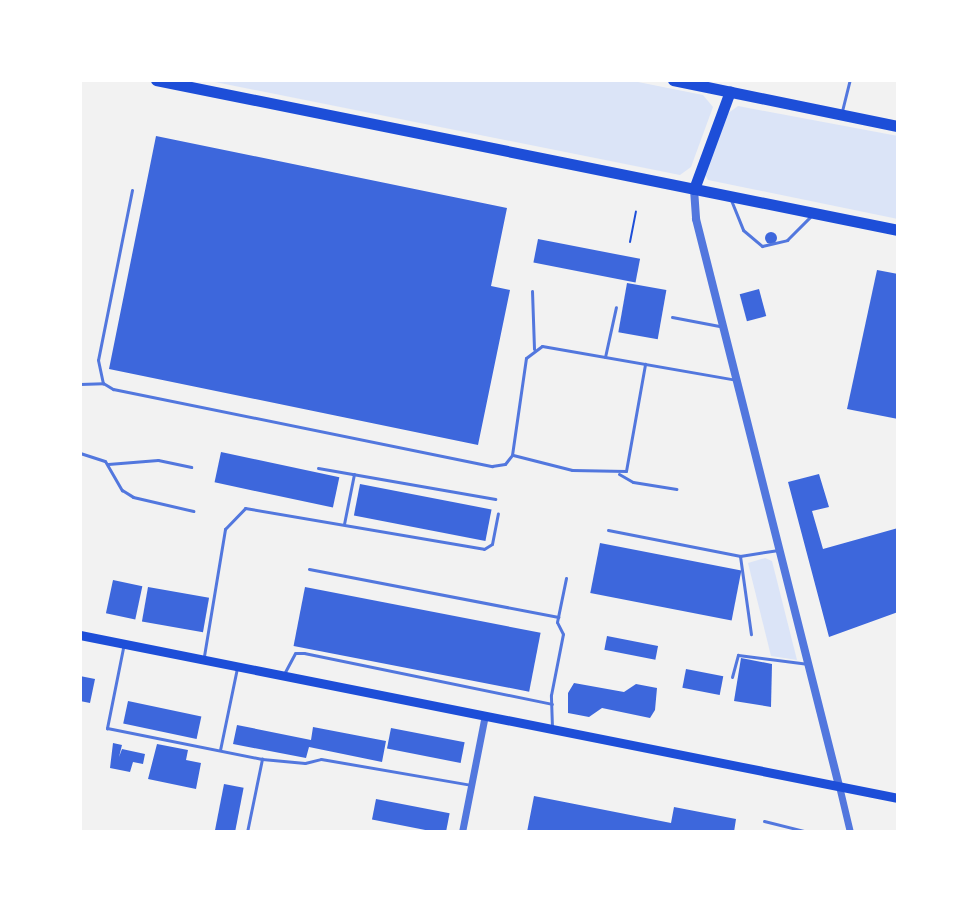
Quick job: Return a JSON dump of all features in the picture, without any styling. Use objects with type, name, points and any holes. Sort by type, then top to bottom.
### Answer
[{"type":"main road","points":[[156,80],[898,230]]},
{"type":"main road","points":[[673,80],[898,126]]},
{"type":"main road","points":[[694,189],[730,91]]},
{"type":"main road","points":[[80,635],[898,798]]},
{"type":"street","points":[[694,189],[723,327],[850,832]]},
{"type":"street","points":[[462,832],[485,715]]},
{"type":"lane","points":[[841,114],[850,80]]},
{"type":"lane","points":[[103,383],[98,360],[132,190]]},
{"type":"lane","points":[[729,197],[743,230],[762,246],[787,240],[814,214]]},
{"type":"lane","points":[[80,384],[103,383],[273,424],[492,466],[505,464],[512,455],[526,358],[534,349],[532,291]]},
{"type":"lane","points":[[605,357],[616,307]]},
{"type":"lane","points":[[672,317],[723,327]]},
{"type":"lane","points":[[534,349],[605,357],[736,380]]},
{"type":"lane","points":[[619,474],[629,464],[645,364]]},
{"type":"lane","points":[[80,453],[108,464],[158,460],[191,467]]},
{"type":"lane","points":[[512,455],[572,470],[619,474],[633,482],[676,489]]},
{"type":"lane","points":[[108,464],[122,490],[133,497],[193,511]]},
{"type":"lane","points":[[318,468],[495,499]]},
{"type":"lane","points":[[344,524],[354,474]]},
{"type":"lane","points":[[203,659],[225,529],[236,512],[245,508],[484,549],[492,544],[498,514]]},
{"type":"lane","points":[[608,530],[740,556],[779,550]]},
{"type":"lane","points":[[740,556],[751,634]]},
{"type":"lane","points":[[309,569],[558,617]]},
{"type":"lane","points":[[552,730],[552,704],[563,634],[558,617],[566,578]]},
{"type":"lane","points":[[124,644],[107,728],[262,759],[305,763],[321,759],[471,785]]},
{"type":"lane","points":[[284,675],[291,656],[304,653],[552,704]]},
{"type":"lane","points":[[732,677],[738,655],[808,664]]},
{"type":"lane","points":[[220,750],[237,666]]},
{"type":"lane","points":[[247,832],[262,759]]},
{"type":"lane","points":[[764,821],[808,832]]},
{"type":"path","points":[[630,242],[636,212]]},
{"type":"shaded area","points":[[205,80],[628,80],[703,95],[713,107],[691,167],[680,175]]},
{"type":"shaded area","points":[[738,106],[898,136],[898,219],[708,180],[705,175],[727,114]]},
{"type":"shaded area","points":[[765,558],[772,561],[797,660],[771,656],[748,563]]},
{"type":"building","points":[[156,136],[507,208],[491,286],[510,290],[478,445],[109,369]]},
{"type":"building","points":[[771,232],[777,238],[771,244],[765,238]]},
{"type":"building","points":[[538,239],[640,259],[636,282],[533,263]]},
{"type":"building","points":[[877,270],[898,274],[898,419],[847,409]]},
{"type":"building","points":[[627,283],[666,290],[658,339],[618,332]]},
{"type":"building","points":[[759,289],[766,316],[747,321],[740,294]]},
{"type":"building","points":[[221,452],[339,477],[333,507],[215,482]]},
{"type":"building","points":[[819,474],[829,507],[812,511],[823,549],[898,528],[898,612],[829,637],[788,482]]},
{"type":"building","points":[[360,484],[492,510],[485,541],[354,515]]},
{"type":"building","points":[[600,543],[741,570],[732,621],[590,593]]},
{"type":"building","points":[[113,580],[142,586],[135,619],[106,613]]},
{"type":"building","points":[[148,587],[209,598],[203,632],[142,621]]},
{"type":"building","points":[[305,587],[541,633],[529,692],[294,646]]},
{"type":"building","points":[[607,636],[658,646],[655,660],[604,650]]},
{"type":"building","points":[[741,658],[772,664],[771,707],[734,701]]},
{"type":"building","points":[[686,669],[723,676],[720,695],[682,688]]},
{"type":"building","points":[[80,676],[95,679],[90,703],[80,701]]},
{"type":"building","points":[[574,683],[624,692],[636,684],[657,688],[655,710],[650,718],[602,708],[589,717],[568,713],[568,693]]},
{"type":"building","points":[[128,701],[201,717],[197,739],[123,723]]},
{"type":"building","points":[[237,725],[311,740],[313,727],[386,741],[382,762],[309,747],[306,758],[233,744]]},
{"type":"building","points":[[391,728],[465,742],[461,763],[387,749]]},
{"type":"building","points":[[113,743],[122,745],[119,757],[122,749],[145,754],[143,764],[133,762],[130,772],[110,768]]},
{"type":"building","points":[[157,744],[188,750],[186,760],[201,763],[196,789],[148,779]]},
{"type":"building","points":[[224,784],[244,788],[235,832],[215,832]]},
{"type":"building","points":[[534,796],[671,823],[674,807],[736,819],[734,832],[527,832]]},
{"type":"building","points":[[376,799],[450,813],[446,832],[372,820]]}]
